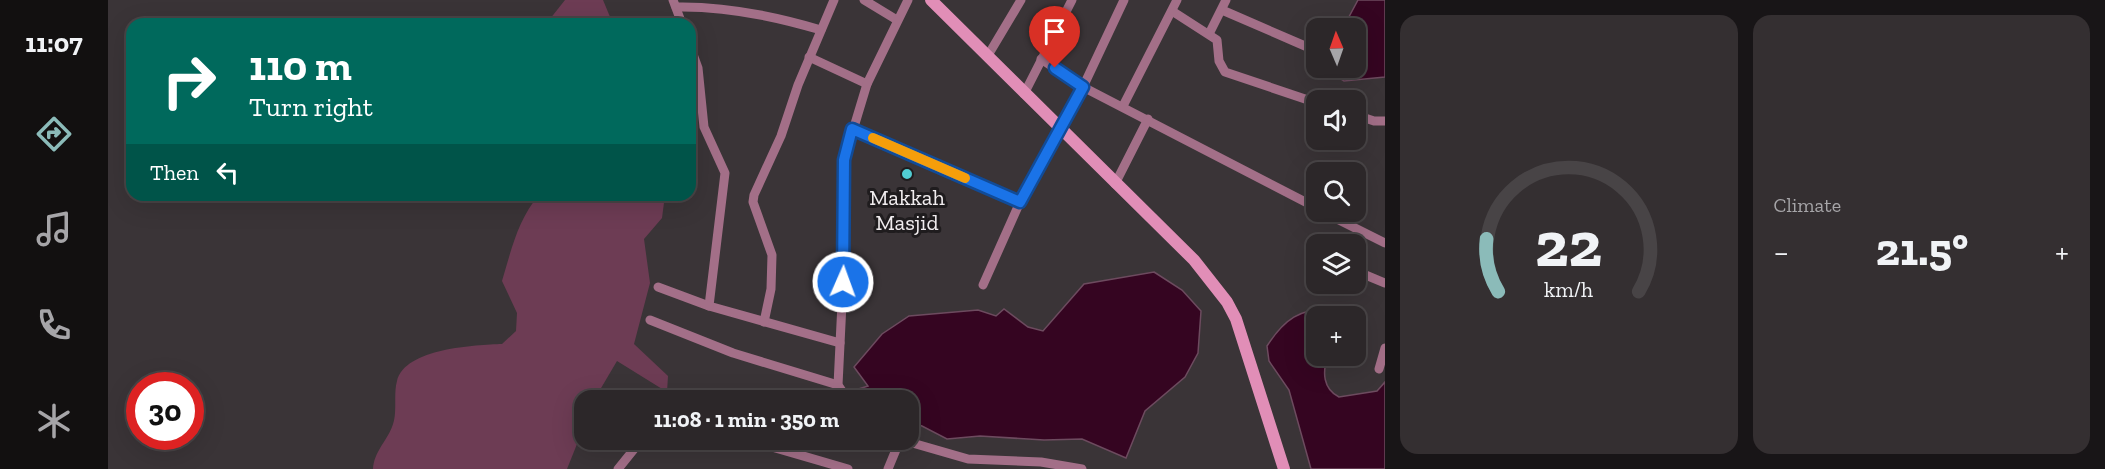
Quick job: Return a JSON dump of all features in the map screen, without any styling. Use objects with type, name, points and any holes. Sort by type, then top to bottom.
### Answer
[{"type":"street","points":[[764,322],[771,289],[772,255],[753,202],[754,195],[781,136],[809,57],[834,0]]},
{"type":"street","points":[[864,0],[897,20]]},
{"type":"street","points":[[841,390],[838,385],[844,262],[844,160],[867,84],[908,0]]},
{"type":"street","points":[[931,0],[1194,260],[1227,302],[1242,337],[1284,469]]},
{"type":"street","points":[[987,57],[1021,0]]},
{"type":"street","points":[[1024,94],[1072,0]]},
{"type":"street","points":[[982,285],[1020,202],[1083,87],[1125,0]]},
{"type":"street","points":[[1123,106],[1177,0]]},
{"type":"street","points":[[1209,34],[1226,0]]},
{"type":"street","points":[[680,18],[675,3],[765,15],[821,30]]},
{"type":"street","points":[[1222,10],[1306,46]]},
{"type":"street","points":[[1172,11],[1217,40],[1218,61],[1225,72],[1306,99]]},
{"type":"street","points":[[809,57],[867,84]]},
{"type":"street","points":[[1041,59],[1083,87],[1306,202]]},
{"type":"street","points":[[696,62],[704,128],[725,173],[709,306]]},
{"type":"street","points":[[1366,118],[1385,121]]},
{"type":"street","points":[[1116,184],[1148,119]]},
{"type":"street","points":[[852,129],[1020,202]]},
{"type":"street","points":[[1343,222],[1385,243]]},
{"type":"street","points":[[1366,275],[1385,282]]},
{"type":"street","points":[[658,287],[709,306],[840,343]]},
{"type":"street","points":[[650,320],[733,352],[838,385]]},
{"type":"street","points":[[1379,369],[1385,348]]},
{"type":"street","points":[[919,445],[968,459],[1041,462],[1082,469]]},
{"type":"street","points":[[618,469],[633,450]]},
{"type":"street","points":[[782,450],[848,469]]},
{"type":"street","points":[[888,469],[897,450]]},
{"type":"shaded area","points":[[565,0],[603,0],[610,18],[551,18]]},
{"type":"shaded area","points":[[1358,0],[1385,0],[1385,77],[1344,81],[1339,78],[1366,78],[1366,18],[1348,18]]},
{"type":"shaded area","points":[[534,201],[664,201],[662,218],[644,239],[650,283],[634,344],[668,376],[667,390],[617,361],[600,390],[574,390],[575,450],[567,469],[373,469],[376,457],[394,422],[396,386],[403,370],[413,361],[443,350],[502,344],[516,331],[517,313],[502,281],[512,247],[526,214]]},
{"type":"shaded area","points":[[1154,272],[1182,290],[1201,311],[1198,353],[1185,377],[1145,411],[1126,458],[1082,439],[1044,440],[980,436],[947,439],[919,425],[919,390],[855,390],[868,386],[854,367],[882,334],[909,316],[978,310],[996,316],[1004,309],[1028,327],[1043,331],[1084,284]]},
{"type":"shaded area","points":[[1306,312],[1306,366],[1326,366],[1325,380],[1334,394],[1339,397],[1377,391],[1385,382],[1385,469],[1311,469],[1289,390],[1269,361],[1267,346],[1287,322]]},
{"type":"slow traffic","points":[[873,138],[965,178]]},
{"type":"place","name":"Makkah Masjid","points":[[907,174]]},
{"type":"route","points":[[843,282],[844,160],[852,129],[1020,202],[1083,87],[1055,68]]}]
